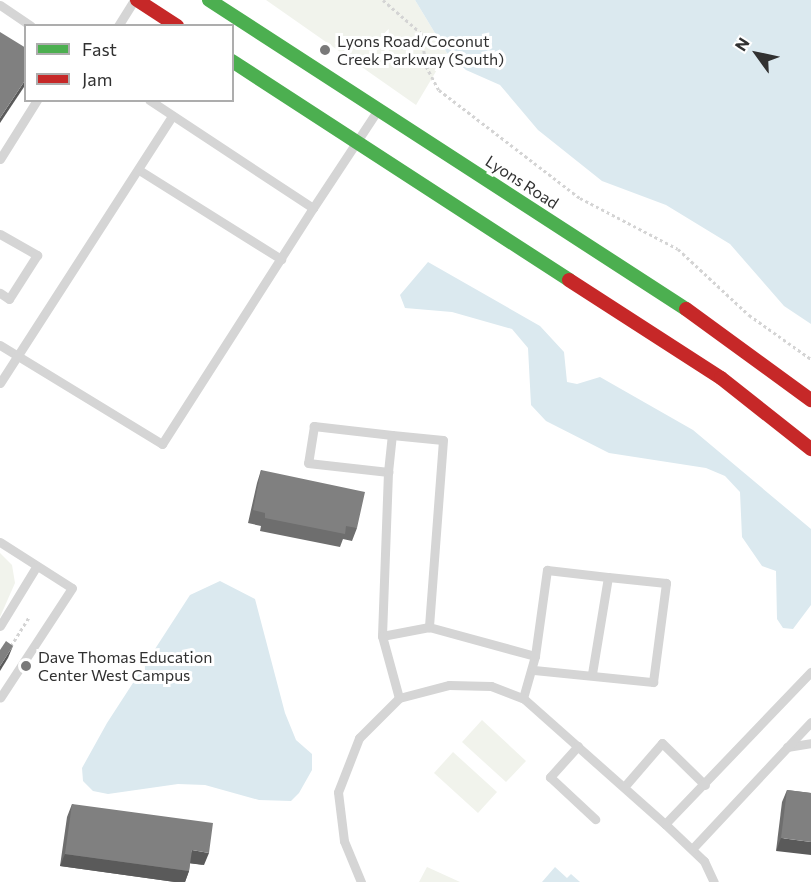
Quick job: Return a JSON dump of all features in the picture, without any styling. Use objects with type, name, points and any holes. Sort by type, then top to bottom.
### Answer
[{"type":"main road","points":[[136,0],[174,24]]},
{"type":"main road","name":"Lyons Road","points":[[209,0],[644,279],[811,400]]},
{"type":"main road","points":[[234,62],[711,371],[811,449]]},
{"type":"lane","points":[[119,24],[136,0]]},
{"type":"lane","points":[[0,5],[28,24]]},
{"type":"lane","points":[[0,159],[36,102]]},
{"type":"lane","points":[[151,102],[313,208]]},
{"type":"lane","points":[[0,345],[162,444],[378,109]]},
{"type":"lane","points":[[0,383],[172,116]]},
{"type":"lane","points":[[139,170],[281,259]]},
{"type":"lane","points":[[0,234],[37,255],[9,298],[0,293]]},
{"type":"lane","points":[[388,472],[309,463],[314,426],[443,440],[429,627]]},
{"type":"lane","points":[[392,435],[388,472],[382,636],[399,698]]},
{"type":"lane","points":[[0,542],[72,588],[0,698]]},
{"type":"lane","points":[[0,626],[36,567]]},
{"type":"lane","points":[[523,698],[534,670],[548,570],[666,583],[653,682],[592,674],[534,670]]},
{"type":"lane","points":[[592,674],[608,577]]},
{"type":"lane","points":[[382,636],[429,627],[535,656]]},
{"type":"lane","points":[[665,824],[705,785],[811,672]]},
{"type":"lane","points":[[361,882],[344,841],[338,792],[359,738],[399,698],[449,685],[491,686],[523,698],[692,849],[714,882]]},
{"type":"lane","points":[[692,849],[811,722]]},
{"type":"lane","points":[[624,787],[662,743],[705,785]]},
{"type":"lane","points":[[787,747],[811,743]]},
{"type":"lane","points":[[578,746],[550,777],[595,819]]},
{"type":"path","points":[[382,0],[421,33],[426,66],[439,90],[580,198],[678,249],[749,315],[811,359]]},
{"type":"path","points":[[6,653],[30,617]]},
{"type":"shaded area","points":[[266,0],[415,0],[447,53],[416,105]]},
{"type":"shaded area","points":[[415,0],[811,0],[811,324],[784,306],[730,244],[666,205],[602,181],[538,130],[500,85],[466,70],[447,53]]},
{"type":"shaded area","points":[[428,262],[540,326],[564,352],[567,382],[577,384],[600,377],[693,430],[811,529],[811,605],[793,629],[783,628],[777,619],[776,571],[762,566],[742,537],[740,492],[725,476],[706,468],[609,453],[546,421],[531,405],[528,348],[512,329],[452,312],[405,308],[400,295]]},
{"type":"shaded area","points":[[0,553],[12,565],[15,583],[0,617]]},
{"type":"shaded area","points":[[220,581],[255,599],[285,713],[296,740],[312,754],[312,770],[299,793],[291,801],[259,800],[205,785],[178,784],[108,794],[93,791],[83,781],[82,768],[107,723],[190,595]]},
{"type":"shaded area","points":[[482,720],[526,761],[506,782],[462,742]]},
{"type":"shaded area","points":[[453,752],[497,792],[478,813],[434,773]]},
{"type":"shaded area","points":[[427,867],[460,882],[419,882]]},
{"type":"shaded area","points":[[555,867],[567,878],[571,874],[580,882],[542,882]]},
{"type":"building","points":[[0,32],[24,47],[24,82],[0,118]]},
{"type":"building","points":[[261,470],[365,492],[357,528],[346,526],[345,534],[265,518],[265,513],[253,510]]},
{"type":"building","points":[[6,641],[13,646],[0,666],[0,650]]},
{"type":"building","points":[[787,790],[811,793],[811,842],[781,838]]},
{"type":"building","points":[[72,804],[213,823],[209,853],[192,850],[189,871],[65,854]]},
{"type":"traffic: fast","points":[[209,0],[686,309]]},
{"type":"traffic: fast","points":[[234,62],[569,280]]},
{"type":"traffic: jam","points":[[137,0],[174,24]]},
{"type":"traffic: jam","points":[[569,280],[721,378],[811,449]]},
{"type":"traffic: jam","points":[[686,309],[811,400]]},
{"type":"place","name":"Lyons Road/Coconut Creek Parkway (South)","points":[[325,50]]},
{"type":"place","name":"Dave Thomas Education Center West Campus","points":[[26,666]]}]
